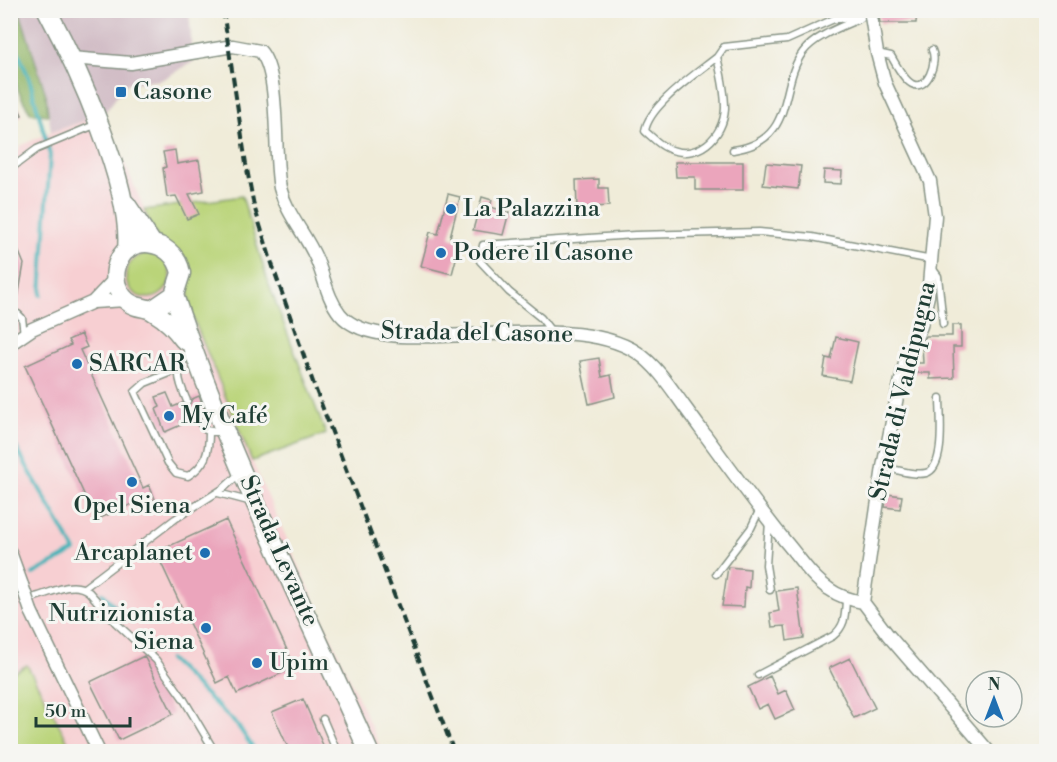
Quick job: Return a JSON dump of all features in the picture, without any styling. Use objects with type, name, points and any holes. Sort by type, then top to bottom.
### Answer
[{"type":"main road","name":"Strada Levante","points":[[47,10],[71,58],[111,159],[125,221],[127,250]]},
{"type":"main road","name":"Strada Levante","points":[[120,195],[152,243],[166,248],[179,265],[180,281],[174,296],[217,432],[242,468],[369,752]]},
{"type":"main road","points":[[126,300],[118,289],[116,270],[127,250],[141,244],[152,243]]},
{"type":"main road","points":[[152,310],[174,296]]},
{"type":"main road","name":"Strada Levante","points":[[126,300],[152,310],[176,330],[191,350]]},
{"type":"street","name":"Strada di Valdipugna","points":[[864,602],[883,467],[905,363],[921,326],[932,264],[935,216],[930,181],[897,112],[877,53],[867,14]]},
{"type":"street","name":"Strada del Casone","points":[[71,58],[131,63],[233,46],[260,51],[270,69],[281,190],[298,230],[313,252],[332,302],[340,315],[355,326],[379,335],[421,337],[551,331],[595,336],[619,342],[640,354],[663,378],[769,521],[815,578],[846,599],[864,602]]},
{"type":"street","points":[[93,302],[112,282],[116,270]]},
{"type":"street","points":[[10,344],[24,334],[93,302],[126,300]]},
{"type":"street","points":[[10,552],[16,591],[31,611],[99,752]]},
{"type":"street","points":[[864,602],[888,635],[989,752]]},
{"type":"lane","points":[[717,57],[723,83],[725,109],[721,130],[701,150],[686,153],[667,148],[645,131],[646,123],[666,99],[717,57],[724,47],[787,40],[834,19],[867,14]]},
{"type":"lane","points":[[734,150],[748,148],[775,126],[785,108],[796,66],[810,44],[867,14]]},
{"type":"lane","points":[[877,53],[891,56],[910,83],[917,85],[923,83],[934,67],[936,58],[932,50]]},
{"type":"lane","points":[[10,169],[37,149],[97,124]]},
{"type":"lane","points":[[551,331],[541,318],[509,292],[480,261],[483,245],[635,235],[768,232],[812,237],[932,264],[938,276],[944,324]]},
{"type":"lane","points":[[10,314],[21,316],[24,334]]},
{"type":"lane","points":[[187,401],[177,370],[180,361],[191,350]]},
{"type":"lane","points":[[177,370],[145,382],[135,393],[168,463],[176,473],[188,476],[201,466],[217,432],[194,416]]},
{"type":"lane","points":[[883,467],[918,473],[934,469],[938,462],[939,451],[940,398]]},
{"type":"lane","points":[[35,597],[66,587],[84,588],[169,524],[218,493],[234,480],[242,468]]},
{"type":"lane","points":[[218,493],[258,504]]},
{"type":"lane","points":[[716,574],[751,528],[760,508]]},
{"type":"lane","points":[[769,521],[766,565],[770,590]]},
{"type":"lane","points":[[84,588],[116,623],[156,660],[183,698],[215,752]]},
{"type":"lane","points":[[758,675],[833,636],[845,621],[846,599]]},
{"type":"lane","points":[[323,719],[337,752]]},
{"type":"shaded area","points":[[19,11],[189,11],[193,62],[161,80],[126,84],[104,114],[51,132],[46,95]]},
{"type":"shaded area","points":[[104,114],[150,223],[187,266],[188,299],[195,323],[252,461],[382,751],[73,751],[27,665],[13,673],[11,668],[11,157],[18,152],[20,146],[51,132]]},
{"type":"green space","points":[[11,10],[19,11],[21,16],[46,95],[48,115],[31,113],[17,88],[11,64]]},
{"type":"green space","points":[[242,196],[269,285],[326,434],[252,461],[191,313],[187,281],[156,235],[144,210]]},
{"type":"green space","points":[[148,254],[163,261],[170,276],[163,291],[148,298],[133,291],[126,276],[133,261]]},
{"type":"green space","points":[[27,665],[73,751],[19,751],[11,737],[11,668],[13,673]]},
{"type":"building","points":[[878,10],[917,10],[916,23],[880,23]]},
{"type":"building","points":[[10,90],[22,115],[10,121]]},
{"type":"building","points":[[175,150],[177,164],[199,160],[204,191],[189,194],[199,214],[187,219],[176,196],[167,197],[163,152]]},
{"type":"building","points":[[675,162],[743,162],[743,190],[695,190],[695,177],[676,177]]},
{"type":"building","points":[[766,163],[801,166],[798,189],[763,185]]},
{"type":"building","points":[[824,170],[842,171],[841,184],[823,183]]},
{"type":"building","points":[[599,179],[599,188],[608,188],[609,206],[577,208],[576,180]]},
{"type":"building","name":"Podere il Casone","points":[[448,194],[460,197],[450,237],[461,240],[452,274],[421,266],[430,232],[438,234]]},
{"type":"building","points":[[482,197],[492,200],[490,207],[509,212],[503,235],[473,230]]},
{"type":"building","points":[[11,233],[24,264],[16,309],[10,309]]},
{"type":"building","points":[[952,325],[961,325],[961,347],[953,347],[954,378],[930,379],[930,373],[911,373],[914,363],[923,363],[922,344],[926,336],[952,336]]},
{"type":"building","points":[[81,334],[87,347],[80,350],[143,488],[149,485],[155,499],[143,505],[141,500],[96,520],[25,366],[71,345],[68,340]]},
{"type":"building","points":[[836,337],[858,342],[850,381],[823,376],[826,358],[831,359]]},
{"type":"building","points":[[599,358],[602,377],[611,375],[615,397],[589,404],[580,361]]},
{"type":"building","points":[[167,393],[173,407],[182,403],[188,406],[192,399],[199,396],[205,411],[199,414],[191,412],[189,418],[179,422],[181,425],[165,432],[156,409],[160,407],[156,397]]},
{"type":"building","points":[[887,494],[902,496],[900,509],[885,507]]},
{"type":"building","points":[[226,520],[295,667],[237,694],[229,677],[217,683],[156,552]]},
{"type":"building","points":[[728,567],[750,569],[749,588],[745,587],[744,607],[722,606]]},
{"type":"building","points":[[797,588],[804,638],[787,641],[785,626],[772,627],[770,613],[779,611],[776,591]]},
{"type":"building","points":[[144,656],[173,714],[119,740],[90,682]]},
{"type":"building","points":[[850,658],[875,708],[854,718],[829,668]]},
{"type":"building","points":[[770,676],[778,694],[786,690],[795,710],[775,719],[768,704],[758,709],[748,687]]},
{"type":"building","points":[[303,699],[326,752],[290,752],[272,712]]},
{"type":"waterway","points":[[10,33],[29,78],[50,155],[41,295]]},
{"type":"waterway","points":[[1046,100],[1046,113]]},
{"type":"waterway","points":[[13,442],[75,551],[33,574]]},
{"type":"waterway","points":[[102,593],[127,619]]},
{"type":"waterway","points":[[169,659],[238,726],[256,752]]},
{"type":"railway","points":[[223,10],[254,206],[314,385],[454,752]]},
{"type":"place","name":"Casone","points":[[121,92]]},
{"type":"place","name":"La Palazzina","points":[[451,209]]},
{"type":"place","name":"Podere il Casone","points":[[441,253]]},
{"type":"place","name":"SARCAR","points":[[77,364]]},
{"type":"place","name":"My Café","points":[[169,416]]},
{"type":"place","name":"Opel Siena","points":[[132,482]]},
{"type":"place","name":"Arcaplanet","points":[[205,553]]},
{"type":"place","name":"Nutrizionista Siena","points":[[206,628]]},
{"type":"place","name":"Upim","points":[[257,663]]}]
